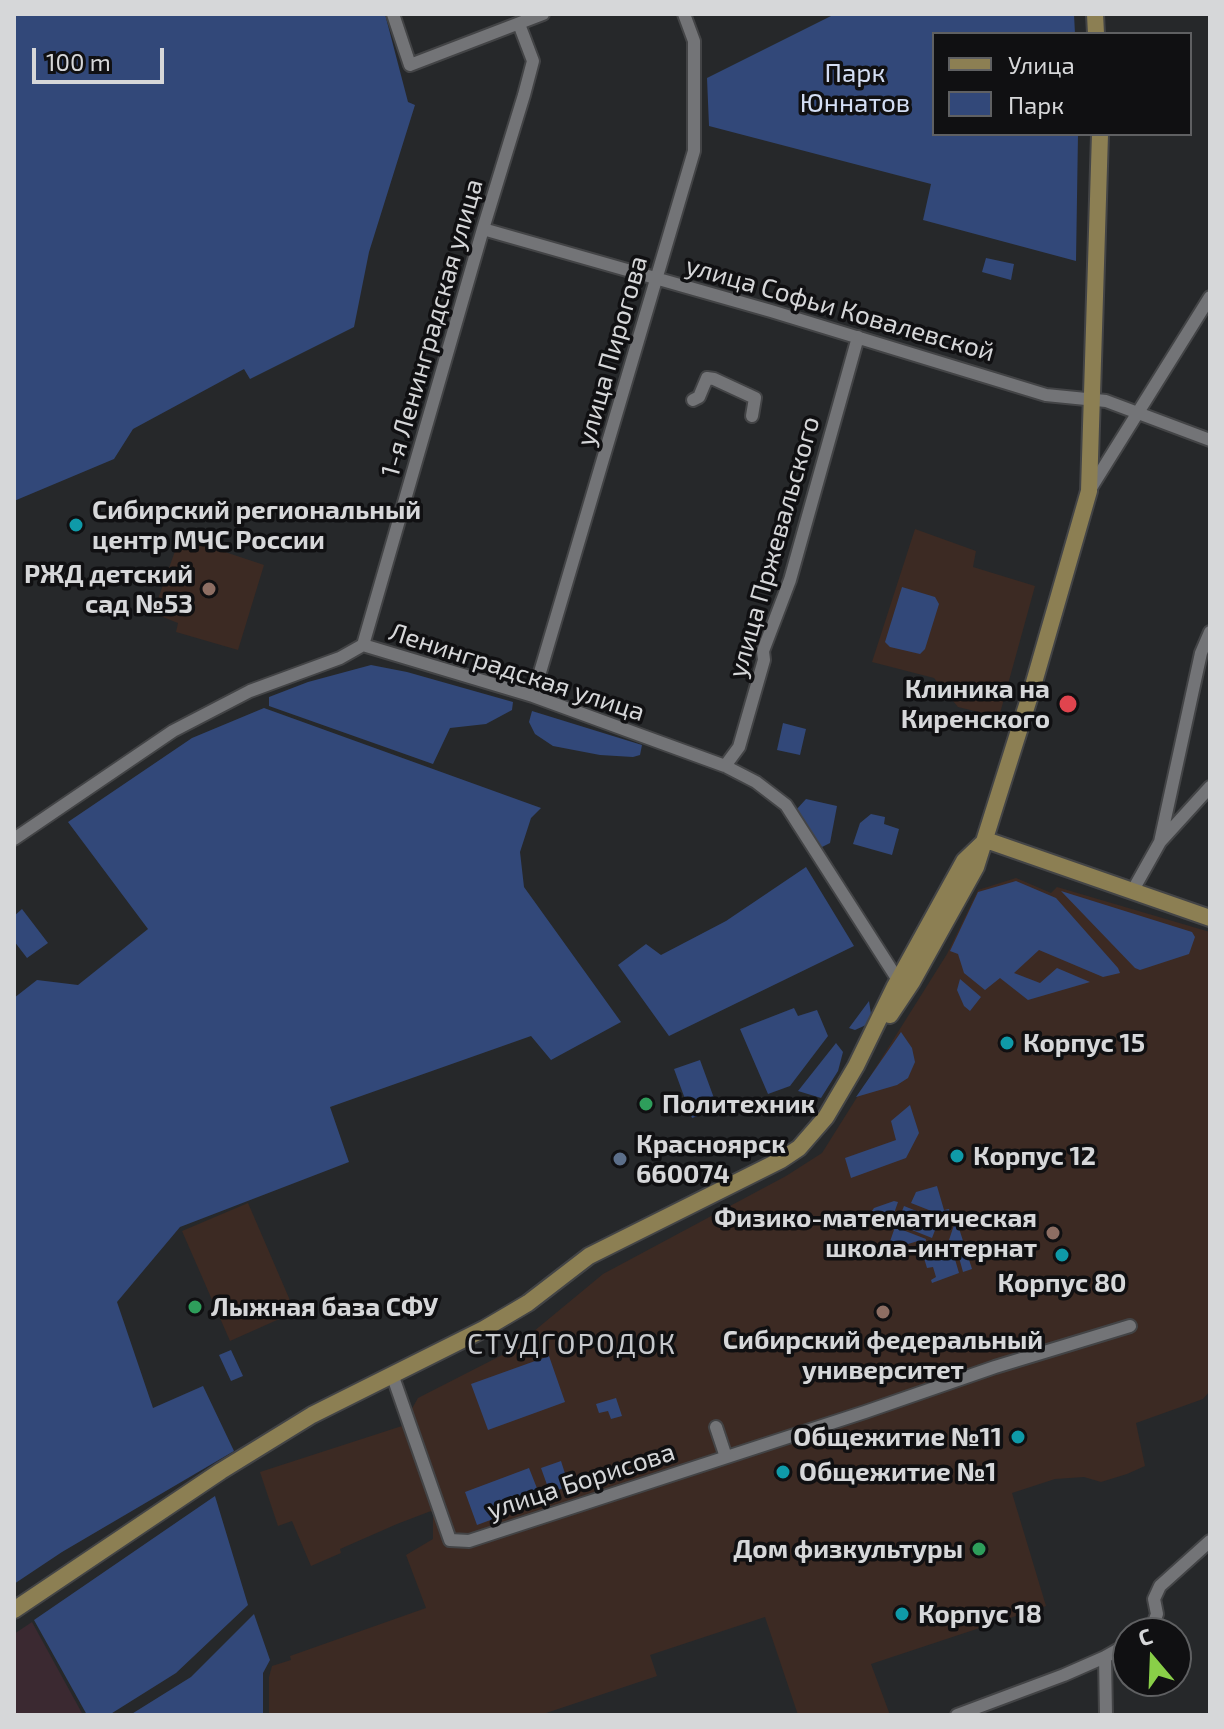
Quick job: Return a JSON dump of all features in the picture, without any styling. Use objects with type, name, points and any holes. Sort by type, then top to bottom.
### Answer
[{"type":"main road","points":[[14,1610],[221,1471],[312,1415],[484,1329],[528,1303],[579,1262],[603,1248],[781,1160],[799,1148],[819,1125],[912,982],[976,867],[1089,491],[1100,136]]},
{"type":"main road","points":[[986,840],[1206,915]]},
{"type":"main road","points":[[864,1053],[898,980],[964,861],[986,840]]},
{"type":"street","points":[[393,14],[410,65],[536,15]]},
{"type":"street","name":"улица Пирогова","points":[[533,696],[694,151],[694,41],[684,14]]},
{"type":"street","name":"1-я Ленинградская улица","points":[[363,645],[533,61],[519,24]]},
{"type":"street","name":"улица Софьи Ковалевской","points":[[483,229],[858,337],[1046,395],[1106,401],[1210,440]]},
{"type":"street","points":[[1089,491],[1210,297]]},
{"type":"street","name":"улица Пржевальского","points":[[725,766],[739,747],[764,660],[763,651],[790,580],[858,337]]},
{"type":"street","points":[[693,400],[699,397],[707,378],[714,379],[755,398],[752,416]]},
{"type":"street","points":[[1160,842],[1201,653],[1210,632]]},
{"type":"street","name":"Ленинградская улица","points":[[14,839],[173,731],[250,691],[340,658],[363,645],[533,696],[725,766],[756,782],[786,805],[898,980]]},
{"type":"street","points":[[1133,890],[1160,842],[1210,787]]},
{"type":"street","name":"улица Борисова","points":[[392,1374],[450,1540],[469,1541],[855,1416],[995,1367],[1130,1326]]},
{"type":"street","points":[[716,1427],[726,1457]]},
{"type":"street","points":[[1156,1617],[1154,1599],[1160,1586],[1210,1541]]},
{"type":"street","points":[[957,1715],[1064,1675],[1112,1653]]},
{"type":"street","points":[[1105,1657],[1106,1715]]},
{"type":"shaded area","points":[[915,529],[976,551],[973,567],[1035,586],[999,717],[958,707],[934,678],[872,662]]},
{"type":"shaded area","name":"РЖД детский сад №53","points":[[180,537],[264,565],[238,650],[176,632],[178,623],[153,613]]},
{"type":"shaded area","name":"Сибирский федеральный университет","points":[[1016,878],[1051,893],[1057,887],[1210,932],[1210,1391],[1203,1399],[1136,1423],[1145,1466],[1101,1482],[1084,1477],[1055,1479],[1012,1493],[1046,1606],[871,1664],[890,1715],[798,1715],[765,1617],[650,1655],[657,1676],[540,1715],[269,1715],[272,1666],[291,1660],[290,1656],[426,1608],[406,1555],[433,1539],[433,1514],[431,1511],[397,1524],[340,1549],[341,1553],[311,1566],[292,1521],[278,1526],[260,1472],[402,1426],[418,1398],[510,1351],[603,1274],[786,1176],[822,1153],[947,954],[978,890]]},
{"type":"shaded area","points":[[248,1203],[295,1312],[230,1341],[182,1231]]},
{"type":"shaded area","points":[[32,1622],[83,1715],[16,1715],[14,1712],[14,1634]]},
{"type":"green space","points":[[14,14],[385,14],[408,102],[415,105],[369,252],[354,327],[250,379],[244,369],[133,429],[114,459],[14,501]]},
{"type":"green space","name":"Парк Юннатов","points":[[835,14],[1074,14],[1075,32],[932,32],[932,136],[1078,136],[1076,261],[923,220],[931,184],[709,126],[707,78]]},
{"type":"green space","points":[[986,258],[1014,264],[1011,280],[982,272]]},
{"type":"green space","points":[[902,587],[935,597],[939,604],[925,649],[920,654],[890,647],[885,642]]},
{"type":"green space","points":[[371,665],[513,702],[512,710],[486,724],[450,728],[433,764],[269,706],[269,697],[308,682]]},
{"type":"green space","points":[[264,708],[541,808],[531,818],[520,852],[524,887],[621,1022],[551,1060],[531,1036],[330,1107],[349,1162],[180,1227],[117,1302],[153,1408],[203,1386],[234,1451],[62,1552],[14,1584],[14,998],[37,980],[78,985],[148,929],[68,822],[192,738]]},
{"type":"green space","points":[[532,711],[642,745],[640,755],[600,755],[553,746],[535,734],[529,722]]},
{"type":"green space","points":[[783,723],[806,729],[800,755],[777,750]]},
{"type":"green space","points":[[806,799],[837,806],[830,843],[822,847],[815,842],[796,810]]},
{"type":"green space","points":[[871,814],[885,817],[884,824],[899,829],[892,855],[853,844],[860,823]]},
{"type":"green space","points":[[806,867],[854,946],[669,1036],[618,965],[646,944],[661,955],[726,921]]},
{"type":"green space","points":[[1016,881],[1056,898],[1120,973],[1103,977],[1039,950],[1014,973],[1040,983],[1057,968],[1090,982],[1028,1000],[1000,978],[985,990],[964,973],[958,954],[950,951],[978,892]]},
{"type":"green space","points":[[1061,891],[1192,932],[1195,937],[1189,954],[1140,970],[1135,968]]},
{"type":"green space","points":[[22,909],[48,943],[27,958],[14,941],[14,916]]},
{"type":"green space","points":[[960,979],[981,997],[970,1011],[964,1006],[957,990]]},
{"type":"green space","points":[[869,1001],[871,1014],[866,1025],[855,1030],[849,1028]]},
{"type":"green space","points":[[794,1008],[798,1016],[817,1010],[828,1036],[790,1086],[768,1094],[740,1029]]},
{"type":"green space","points":[[901,1032],[912,1048],[915,1062],[908,1078],[897,1085],[856,1097]]},
{"type":"green space","points":[[836,1043],[843,1052],[838,1071],[821,1098],[798,1091]]},
{"type":"green space","points":[[700,1060],[718,1109],[692,1118],[674,1069]]},
{"type":"green space","points":[[910,1105],[919,1133],[906,1158],[851,1178],[845,1158],[896,1140],[891,1121]]},
{"type":"green space","points":[[937,1186],[944,1210],[949,1209],[950,1214],[944,1216],[911,1203],[916,1192]]},
{"type":"green space","points":[[898,1202],[892,1219],[872,1211],[874,1208]]},
{"type":"green space","points":[[904,1206],[939,1220],[932,1238],[897,1224]]},
{"type":"green space","points":[[955,1222],[972,1269],[963,1272],[955,1243],[949,1240]]},
{"type":"green space","points":[[895,1227],[926,1239],[925,1243],[918,1241],[908,1244],[908,1248],[885,1256]]},
{"type":"green space","points":[[932,1241],[936,1247],[952,1249],[959,1273],[932,1283],[931,1280],[936,1277],[933,1267],[927,1268],[924,1258]]},
{"type":"green space","points":[[231,1350],[243,1376],[231,1381],[219,1355]]},
{"type":"green space","points":[[549,1356],[565,1402],[488,1430],[471,1384]]},
{"type":"green space","points":[[616,1398],[622,1416],[611,1419],[608,1411],[599,1413],[596,1404]]},
{"type":"green space","points":[[561,1461],[569,1486],[550,1493],[541,1468]]},
{"type":"green space","points":[[529,1468],[542,1501],[477,1525],[465,1492]]},
{"type":"green space","points":[[215,1496],[248,1605],[176,1673],[109,1715],[87,1715],[34,1620]]},
{"type":"green space","points":[[254,1614],[270,1660],[263,1673],[263,1715],[130,1715],[191,1677]]},
{"type":"place","name":"Сибирский региональный центр МЧС России","points":[[76,525]]},
{"type":"place","name":"РЖД детский сад №53","points":[[209,589]]},
{"type":"place","name":"Клиника на Киренского","points":[[1068,704]]},
{"type":"place","name":"Корпус 15","points":[[1007,1043]]},
{"type":"place","name":"Политехник","points":[[646,1104]]},
{"type":"place","name":"Корпус 12","points":[[957,1156]]},
{"type":"place","name":"Красноярск 660074","points":[[620,1159]]},
{"type":"place","name":"Физико-математическая школа-интернат","points":[[1053,1233]]},
{"type":"place","name":"Корпус 80","points":[[1062,1255]]},
{"type":"place","name":"Лыжная база СФУ","points":[[195,1307]]},
{"type":"place","name":"Сибирский федеральный университет","points":[[883,1312]]},
{"type":"place","name":"Общежитие №11","points":[[1018,1437]]},
{"type":"place","name":"Общежитие №1","points":[[783,1472]]},
{"type":"place","name":"Дом физкультуры","points":[[979,1549]]},
{"type":"place","name":"Корпус 18","points":[[902,1614]]},
{"type":"district","name":"СТУДГОРОДОК","points":[[572,1345]]}]
